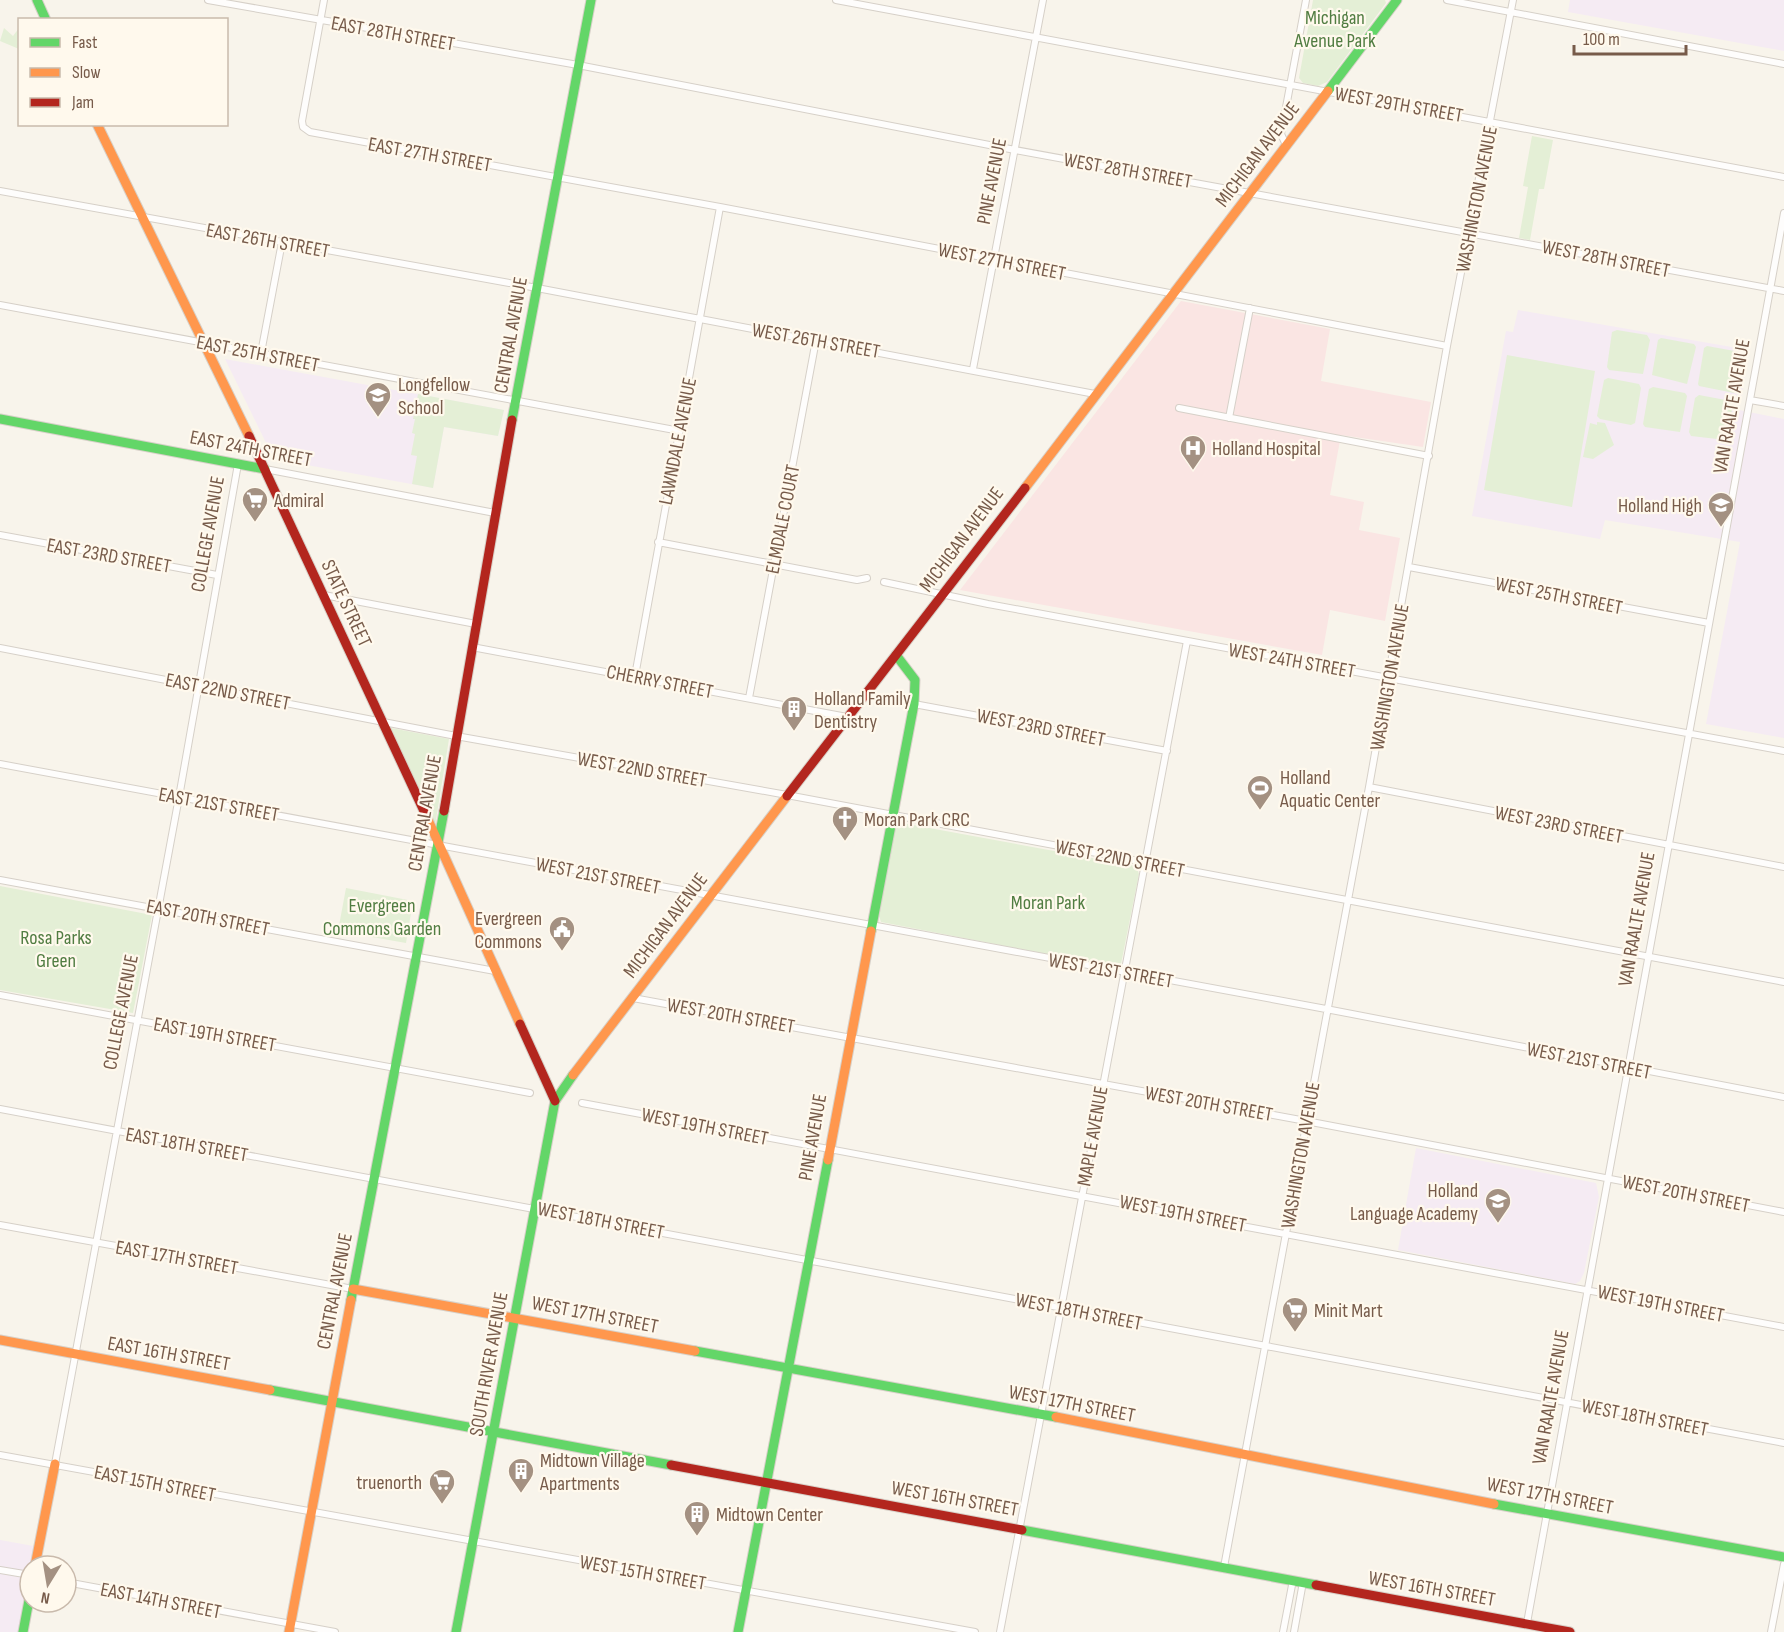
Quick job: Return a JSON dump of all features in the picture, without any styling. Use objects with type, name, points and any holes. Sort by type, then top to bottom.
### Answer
[{"type":"street","points":[[37,0],[45,18]]},
{"type":"street","name":"EAST 28TH STREET","points":[[208,0],[578,65]]},
{"type":"street","points":[[320,21],[324,0]]},
{"type":"street","name":"CENTRAL AVENUE","points":[[290,1628],[373,1178],[438,844],[495,513],[591,0]]},
{"type":"street","name":"WEST 29TH STREET","points":[[836,0],[1784,177]]},
{"type":"street","name":"PINE AVENUE","points":[[973,369],[1043,0]]},
{"type":"street","points":[[1286,145],[1281,134],[1306,0]]},
{"type":"street","name":"MICHIGAN AVENUE","points":[[555,1101],[1095,394],[1175,294],[1397,0]]},
{"type":"street","points":[[1447,0],[1784,64]]},
{"type":"street","name":"WASHINGTON AVENUE","points":[[1224,1567],[1389,678],[1447,346],[1492,121],[1513,0]]},
{"type":"street","name":"EAST 27TH STREET","points":[[320,21],[302,121],[303,127],[310,132],[557,177]]},
{"type":"street","name":"WEST 28TH STREET","points":[[578,65],[1015,150],[1784,291]]},
{"type":"street","name":"STATE STREET","points":[[98,126],[265,469],[383,721],[555,1101]]},
{"type":"street","name":"WEST 27TH STREET","points":[[557,177],[1447,346]]},
{"type":"street","name":"EAST 26TH STREET","points":[[0,191],[537,288]]},
{"type":"street","name":"LAWNDALE AVENUE","points":[[635,676],[720,207]]},
{"type":"street","name":"VAN RAALTE AVENUE","points":[[1526,1628],[1784,213]]},
{"type":"street","points":[[261,353],[282,242]]},
{"type":"street","name":"WEST 26TH STREET","points":[[537,288],[1095,394]]},
{"type":"street","name":"EAST 25TH STREET","points":[[0,305],[516,400]]},
{"type":"street","points":[[1229,418],[1250,308]]},
{"type":"street","name":"ELMDALE COURT","points":[[749,698],[816,340]]},
{"type":"street","points":[[516,400],[680,431]]},
{"type":"street","points":[[1750,400],[1784,406]]},
{"type":"street","points":[[1179,408],[1429,456]]},
{"type":"street","name":"EAST 24TH STREET","points":[[0,419],[495,513]]},
{"type":"street","name":"COLLEGE AVENUE","points":[[37,1554],[138,1020],[238,464]]},
{"type":"street","name":"EAST 23RD STREET","points":[[0,535],[218,575]]},
{"type":"street","points":[[658,542],[857,580],[867,579]]},
{"type":"street","name":"WEST 25TH STREET","points":[[1409,567],[1709,623]]},
{"type":"street","name":"WEST 24TH STREET","points":[[884,582],[942,595],[1784,751]]},
{"type":"street","points":[[324,595],[476,624]]},
{"type":"street","name":"MAPLE AVENUE","points":[[1000,1632],[1187,641]]},
{"type":"street","name":"CHERRY STREET","points":[[472,647],[847,717]]},
{"type":"street","name":"EAST 22ND STREET","points":[[0,648],[199,684],[456,736]]},
{"type":"street","name":"PINE AVENUE","points":[[738,1632],[849,1036],[914,704],[915,680],[896,655]]},
{"type":"street","name":"WEST 23RD STREET","points":[[914,704],[1167,751]]},
{"type":"street","name":"WEST 22ND STREET","points":[[456,736],[787,795],[1784,982]]},
{"type":"street","name":"EAST 21ST STREET","points":[[0,764],[438,844]]},
{"type":"street","name":"WEST 23RD STREET","points":[[1369,787],[1784,867]]},
{"type":"street","name":"WEST 21ST STREET","points":[[438,844],[709,897],[1326,1009],[1784,1097]]},
{"type":"street","name":"EAST 20TH STREET","points":[[0,880],[416,956]]},
{"type":"street","points":[[416,956],[495,971]]},
{"type":"street","name":"EAST 19TH STREET","points":[[0,995],[394,1067]]},
{"type":"street","name":"WEST 20TH STREET","points":[[633,998],[849,1036],[1784,1212]]},
{"type":"street","points":[[394,1067],[530,1093]]},
{"type":"street","name":"SOUTH RIVER AVENUE","points":[[456,1632],[555,1101]]},
{"type":"street","name":"WEST 19TH STREET","points":[[582,1102],[828,1150],[1287,1232],[1784,1327]]},
{"type":"street","name":"EAST 18TH STREET","points":[[0,1110],[373,1178]]},
{"type":"street","name":"WEST 18TH STREET","points":[[373,1178],[1784,1443]]},
{"type":"street","name":"EAST 17TH STREET","points":[[0,1225],[353,1289]]},
{"type":"street","name":"WEST 17TH STREET","points":[[353,1289],[1040,1414],[1547,1514],[1784,1557]]},
{"type":"street","name":"EAST 16TH STREET","points":[[0,1340],[332,1401]]},
{"type":"street","name":"WEST 16TH STREET","points":[[332,1401],[1304,1582],[1526,1628],[1570,1632]]},
{"type":"street","name":"EAST 15TH STREET","points":[[0,1455],[311,1512]]},
{"type":"street","name":"WEST 15TH STREET","points":[[311,1512],[975,1632]]},
{"type":"street","points":[[1771,1632],[1784,1564]]},
{"type":"street","points":[[0,1570],[18,1573]]},
{"type":"street","points":[[1283,1632],[1293,1580]]},
{"type":"street","points":[[1294,1632],[1304,1582]]},
{"type":"street","name":"EAST 14TH STREET","points":[[78,1584],[290,1628],[335,1632]]},
{"type":"street","points":[[23,1632],[26,1614]]},
{"type":"shaded area","points":[[1570,0],[1784,0],[1784,51],[1568,12]]},
{"type":"shaded area","name":"Holland Hospital","points":[[1181,301],[1330,329],[1321,381],[1431,402],[1423,447],[1341,435],[1330,495],[1364,502],[1359,530],[1400,538],[1385,621],[1330,610],[1322,655],[960,590]]},
{"type":"shaded area","name":"Holland High","points":[[1518,310],[1749,350],[1739,410],[1784,419],[1784,738],[1706,724],[1740,542],[1605,520],[1600,539],[1472,516],[1506,331],[1513,332]]},
{"type":"shaded area","name":"Longfellow School","points":[[225,359],[504,410],[498,436],[444,427],[433,488],[274,459]]},
{"type":"shaded area","name":"Holland Language Academy","points":[[1416,1148],[1596,1183],[1599,1197],[1584,1273],[1580,1281],[1575,1284],[1398,1250]]},
{"type":"shaded area","points":[[0,1540],[39,1547],[38,1554],[18,1554],[18,1614],[26,1614],[23,1632],[0,1632]]},
{"type":"green space","name":"Michigan Avenue Park","points":[[1313,0],[1385,0],[1386,3],[1327,82],[1318,86],[1303,83],[1299,78]]},
{"type":"green space","points":[[4,28],[13,36],[18,29],[18,49],[0,41]]},
{"type":"green space","points":[[1532,136],[1553,140],[1544,189],[1539,189],[1530,240],[1519,238],[1528,187],[1523,186]]},
{"type":"green space","points":[[1617,330],[1647,335],[1650,340],[1643,374],[1609,370],[1607,367],[1612,332]]},
{"type":"green space","points":[[1661,338],[1694,344],[1696,347],[1687,384],[1652,375],[1658,340]]},
{"type":"green space","points":[[1707,346],[1740,352],[1734,393],[1699,386],[1704,348]]},
{"type":"green space","points":[[1507,355],[1595,371],[1572,507],[1484,490]]},
{"type":"green space","points":[[1608,378],[1639,384],[1641,388],[1635,423],[1631,425],[1600,419],[1597,416],[1604,380]]},
{"type":"green space","points":[[1653,387],[1685,393],[1687,396],[1680,432],[1645,427],[1643,424],[1649,389]]},
{"type":"green space","points":[[418,394],[504,410],[498,436],[444,427],[433,488],[412,484],[417,456],[411,455],[415,434],[412,433]]},
{"type":"green space","points":[[1699,395],[1731,401],[1733,405],[1726,440],[1691,436],[1689,432],[1695,398]]},
{"type":"green space","points":[[1597,422],[1605,423],[1614,445],[1593,459],[1583,457],[1590,423],[1597,425]]},
{"type":"green space","points":[[391,728],[449,739],[435,826]]},
{"type":"green space","name":"Moran Park","points":[[902,823],[1136,866],[1139,874],[1121,964],[1114,967],[881,922],[879,916],[895,828]]},
{"type":"green space","name":"Rosa Parks Green","points":[[0,886],[152,915],[133,1013],[0,990]]},
{"type":"green space","name":"Evergreen Commons Garden","points":[[346,888],[413,901],[406,943],[338,931]]},
{"type":"traffic: fast","points":[[37,0],[45,18]]},
{"type":"traffic: fast","points":[[512,420],[591,0]]},
{"type":"traffic: fast","points":[[1328,91],[1397,0]]},
{"type":"traffic: fast","points":[[0,419],[265,469]]},
{"type":"traffic: fast","points":[[871,931],[914,704],[915,680],[896,655]]},
{"type":"traffic: fast","points":[[351,1300],[444,811]]},
{"type":"traffic: fast","points":[[456,1632],[555,1101],[573,1075]]},
{"type":"traffic: fast","points":[[738,1632],[828,1160]]},
{"type":"traffic: fast","points":[[695,1351],[1056,1417]]},
{"type":"traffic: fast","points":[[270,1390],[671,1465]]},
{"type":"traffic: fast","points":[[1494,1504],[1784,1557]]},
{"type":"traffic: fast","points":[[1022,1530],[1316,1585]]},
{"type":"traffic: fast","points":[[23,1632],[26,1614]]},
{"type":"traffic: slow","points":[[1025,488],[1328,91]]},
{"type":"traffic: slow","points":[[98,126],[249,436]]},
{"type":"traffic: slow","points":[[573,1075],[787,796]]},
{"type":"traffic: slow","points":[[424,811],[520,1024]]},
{"type":"traffic: slow","points":[[828,1160],[871,931]]},
{"type":"traffic: slow","points":[[353,1289],[695,1351]]},
{"type":"traffic: slow","points":[[289,1632],[351,1300]]},
{"type":"traffic: slow","points":[[0,1340],[270,1390]]},
{"type":"traffic: slow","points":[[1056,1417],[1494,1504]]},
{"type":"traffic: slow","points":[[37,1554],[55,1464]]},
{"type":"traffic: jam","points":[[444,811],[512,420]]},
{"type":"traffic: jam","points":[[249,436],[424,811]]},
{"type":"traffic: jam","points":[[787,796],[1025,488]]},
{"type":"traffic: jam","points":[[520,1024],[555,1101]]},
{"type":"traffic: jam","points":[[671,1465],[1022,1530]]},
{"type":"traffic: jam","points":[[1316,1585],[1570,1632]]},
{"type":"place","name":"Longfellow School","points":[[378,418]]},
{"type":"place","name":"Holland Hospital","points":[[1193,471]]},
{"type":"place","name":"Admiral","points":[[255,523]]},
{"type":"place","name":"Holland High","points":[[1721,528]]},
{"type":"place","name":"Holland Family Dentistry","points":[[794,732]]},
{"type":"place","name":"Holland Aquatic Center","points":[[1260,811]]},
{"type":"place","name":"Moran Park CRC","points":[[845,842]]},
{"type":"place","name":"Evergreen Commons","points":[[562,952]]},
{"type":"place","name":"Holland Language Academy","points":[[1498,1224]]},
{"type":"place","name":"Minit Mart","points":[[1295,1333]]},
{"type":"place","name":"Midtown Village Apartments","points":[[521,1494]]},
{"type":"place","name":"truenorth","points":[[442,1505]]},
{"type":"place","name":"Midtown Center","points":[[697,1537]]}]
